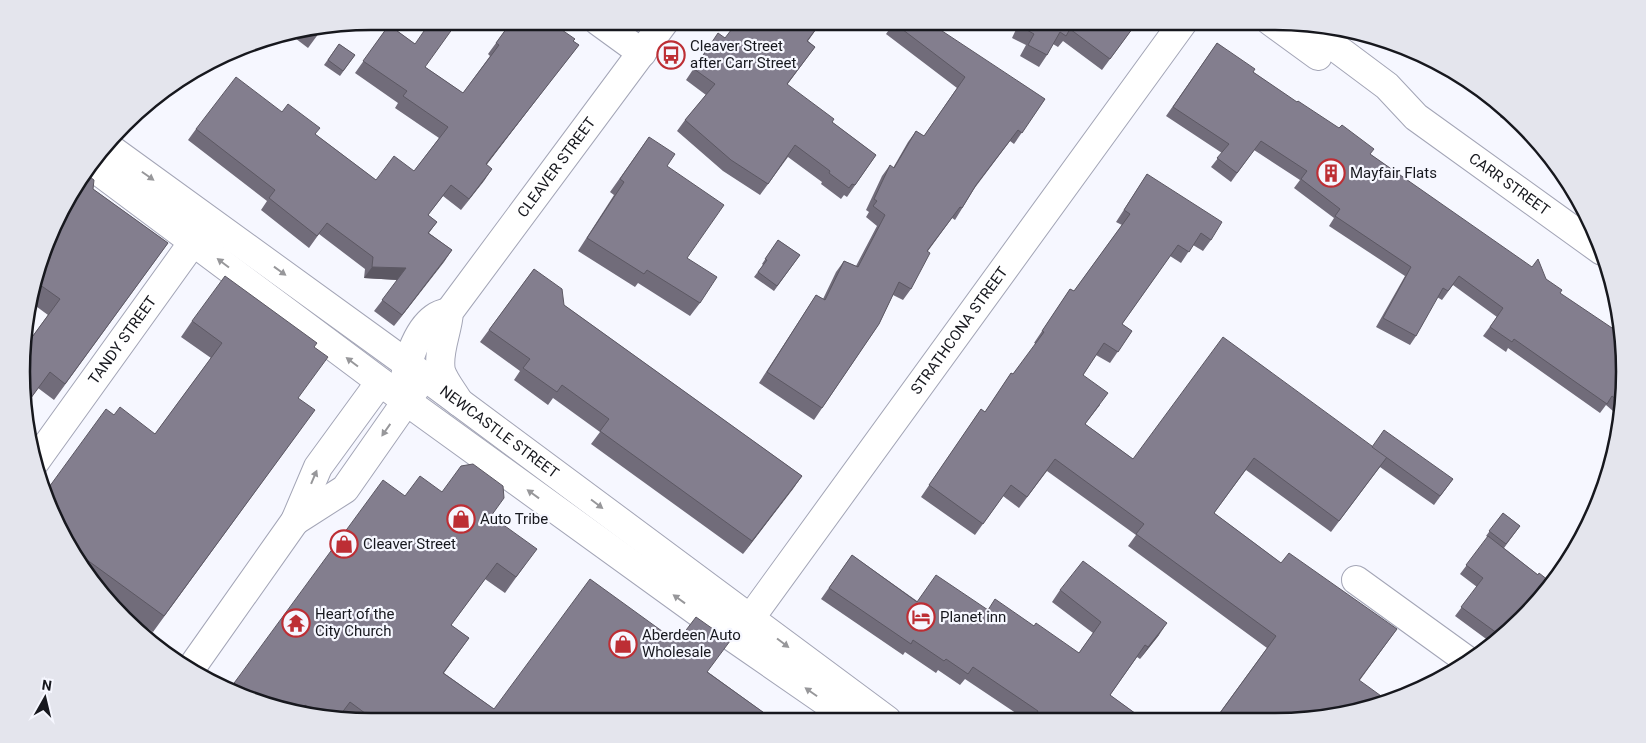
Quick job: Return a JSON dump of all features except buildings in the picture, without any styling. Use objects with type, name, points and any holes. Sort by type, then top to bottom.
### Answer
[{"type":"street","points":[[610,30],[642,53]]},
{"type":"street","name":"CLEAVER STREET","points":[[459,402],[441,372],[441,359],[448,327],[449,312],[659,30]]},
{"type":"street","name":"STRATHCONA STREET","points":[[742,629],[1177,30]]},
{"type":"street","name":"CARR STREET","points":[[1299,31],[1387,86],[1416,117],[1591,244]]},
{"type":"street","name":"NEWCASTLE STREET","points":[[111,151],[380,382],[862,713]]},
{"type":"street","name":"NEWCASTLE STREET","points":[[97,169],[202,230],[381,345],[459,402],[742,629]]},
{"type":"street","name":"TANDY STREET","points":[[41,454],[202,230]]},
{"type":"street","name":"CLEAVER STREET","points":[[381,345],[396,342],[424,329],[435,317],[449,312]]},
{"type":"street","name":"CLEAVER STREET","points":[[406,401],[404,388],[415,370],[424,329]]},
{"type":"street","points":[[195,663],[295,521],[318,467],[380,382]]},
{"type":"street","points":[[295,521],[345,488],[406,401]]},
{"type":"street","points":[[1356,580],[1462,656]]},
{"type":"place","name":"Cleaver Street after Carr Street","points":[[671,55]]},
{"type":"place","name":"Mayfair Flats","points":[[1331,173]]},
{"type":"place","name":"Auto Tribe","points":[[461,519]]},
{"type":"place","name":"Cleaver Street","points":[[344,544]]},
{"type":"place","name":"Planet inn","points":[[921,617]]},
{"type":"place","name":"Heart of the City Church","points":[[296,623]]},
{"type":"place","name":"Aberdeen Auto Wholesale","points":[[623,644]]}]
